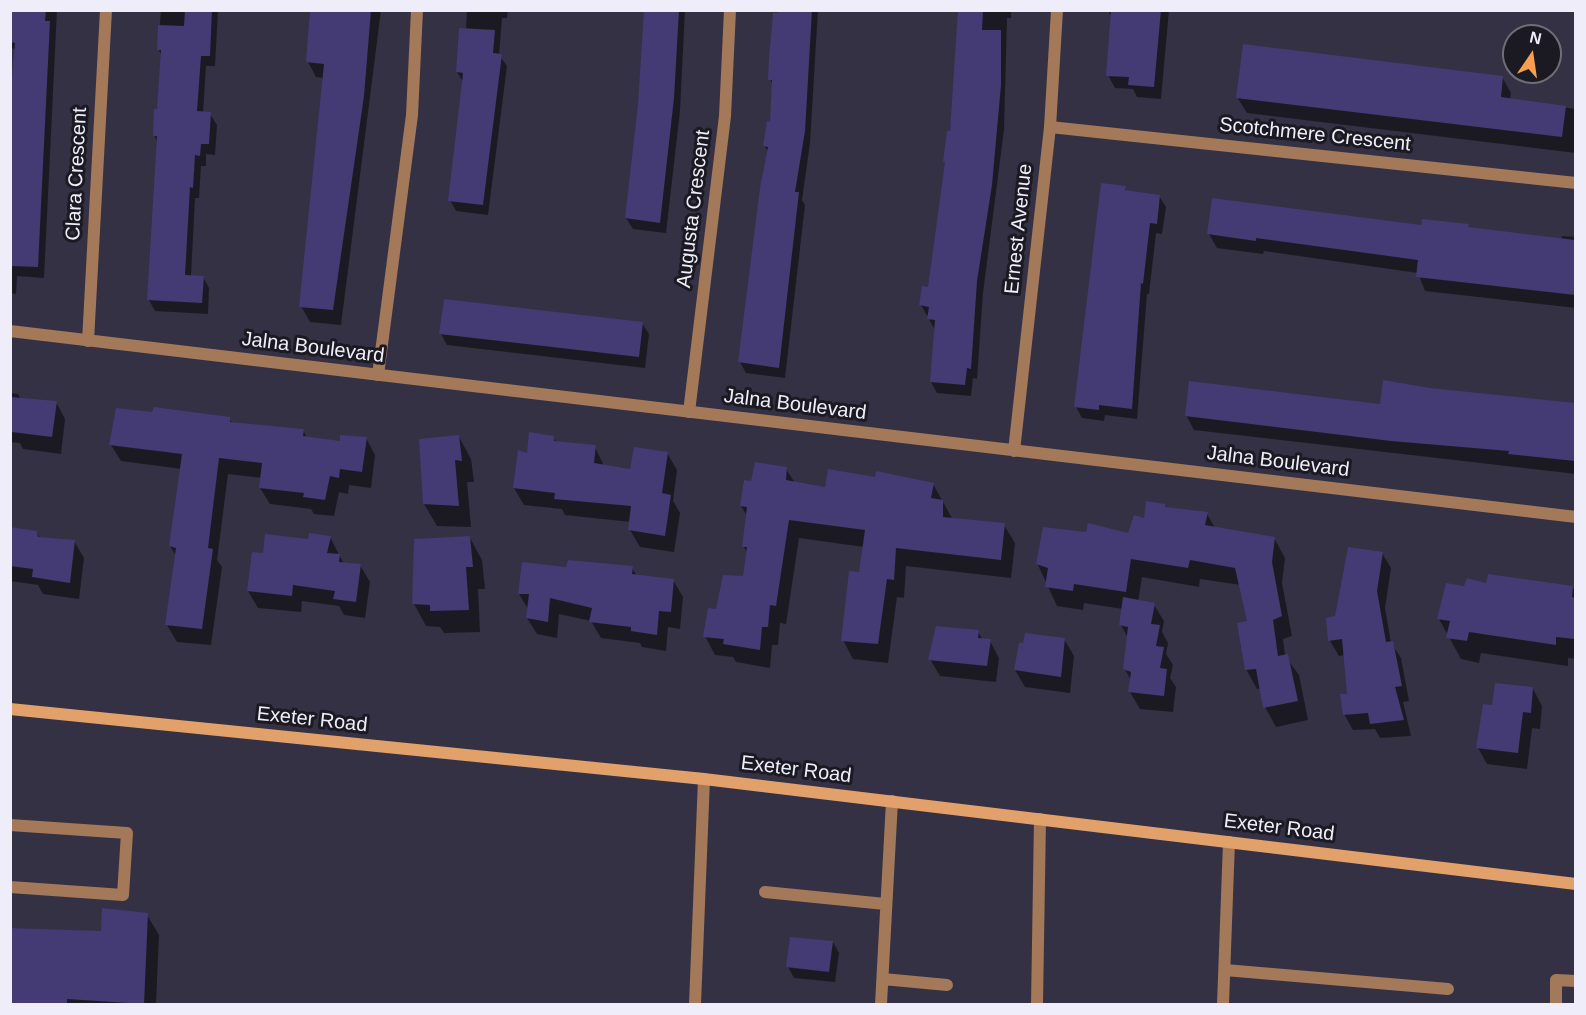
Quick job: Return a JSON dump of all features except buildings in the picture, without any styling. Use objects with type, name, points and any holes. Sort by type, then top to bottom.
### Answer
[{"type":"main road","name":"Exeter Road","points":[[10,709],[704,779],[1575,884]]},
{"type":"street","name":"Clara Crescent","points":[[88,341],[106,10]]},
{"type":"street","points":[[378,375],[412,115],[417,10]]},
{"type":"street","name":"Augusta Crescent","points":[[689,412],[725,116],[730,10]]},
{"type":"street","name":"Ernest Avenue","points":[[1014,451],[1050,127],[1057,10]]},
{"type":"street","name":"Scotchmere Crescent","points":[[1050,127],[1575,183]]},
{"type":"street","name":"Jalna Boulevard","points":[[10,332],[1575,517]]},
{"type":"street","points":[[695,1005],[704,779]]},
{"type":"street","points":[[881,1005],[891,801]]},
{"type":"street","points":[[1037,1005],[1040,819]]},
{"type":"street","points":[[10,825],[127,833],[123,895],[10,887]]},
{"type":"street","points":[[1223,1005],[1229,842]]},
{"type":"street","points":[[765,892],[885,904]]},
{"type":"street","points":[[1224,970],[1448,989]]},
{"type":"street","points":[[883,979],[947,985]]},
{"type":"street","points":[[1556,1005],[1556,980],[1575,981]]}]
